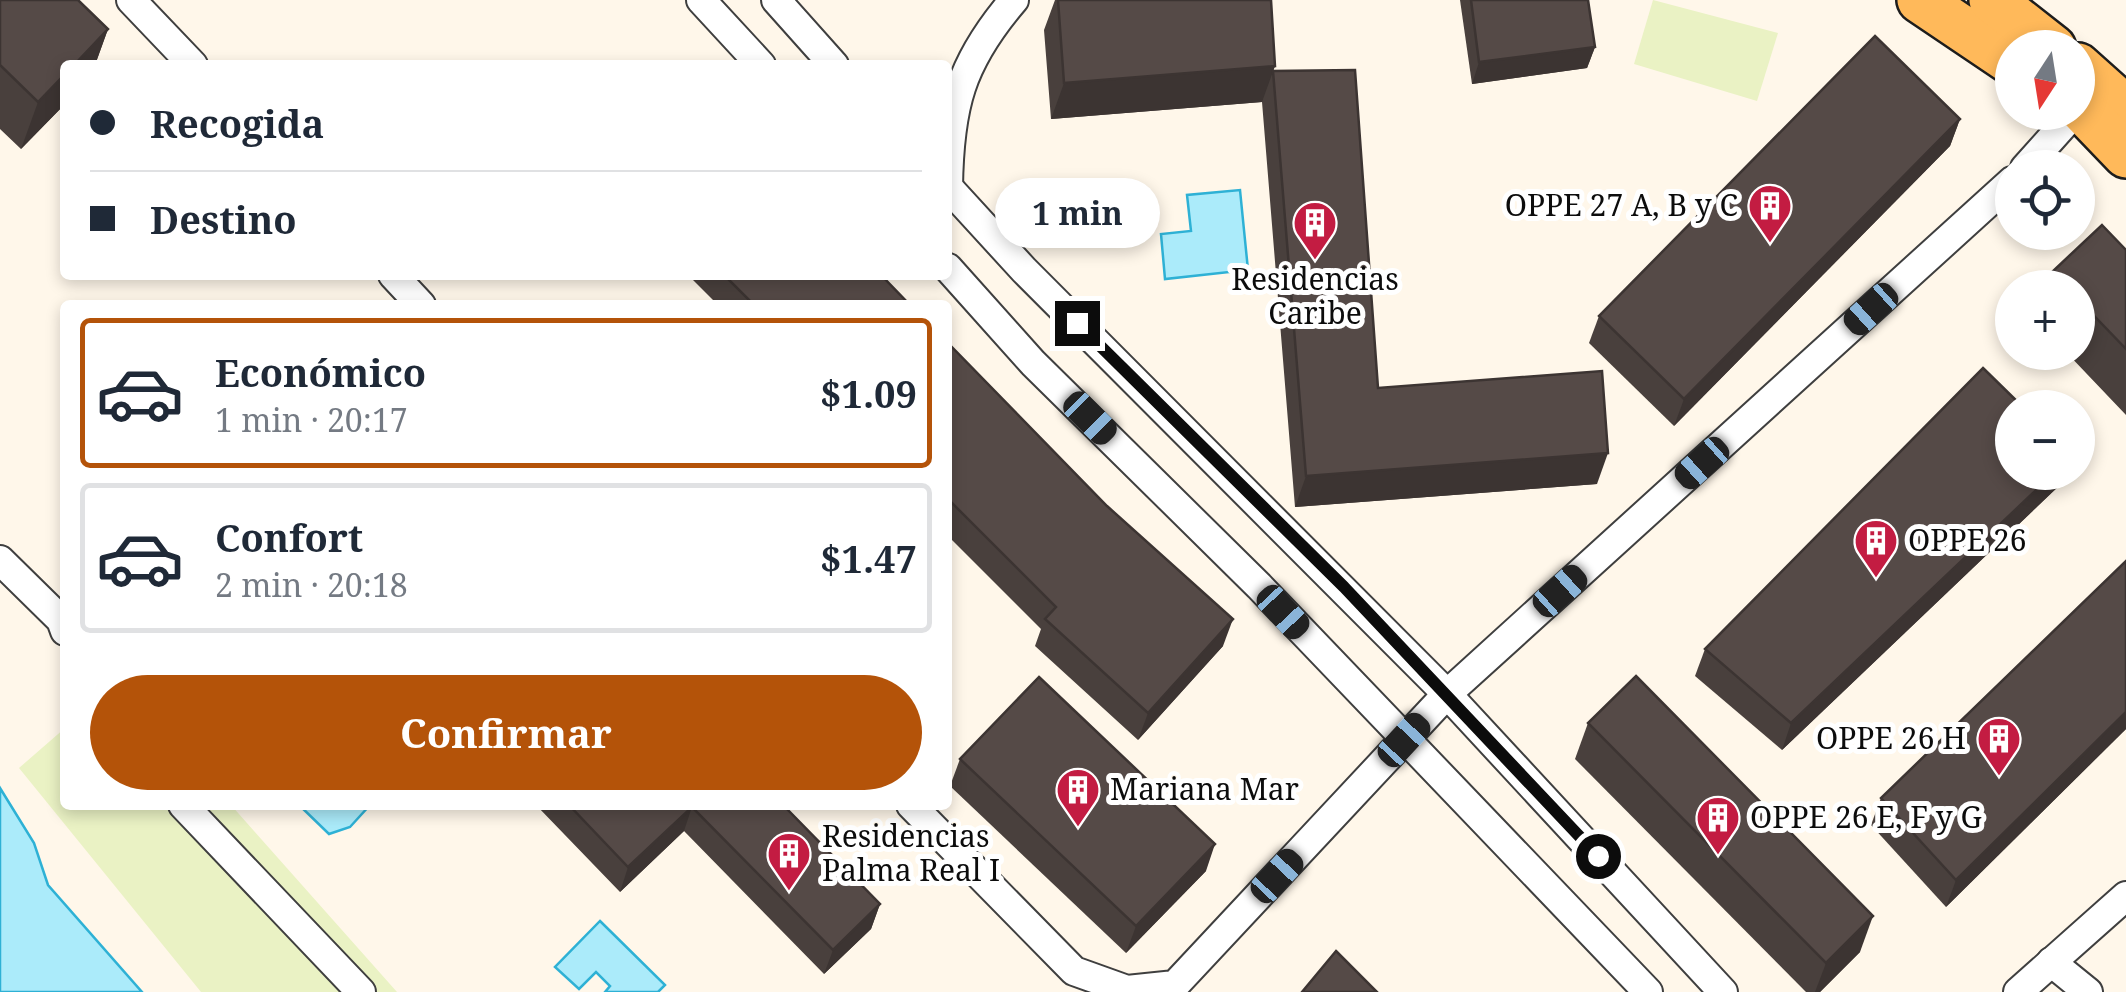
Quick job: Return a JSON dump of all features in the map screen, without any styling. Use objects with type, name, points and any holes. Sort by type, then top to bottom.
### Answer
[{"type":"main road","points":[[1920,0],[1995,51]]},
{"type":"main road","points":[[1992,0],[2030,30]]},
{"type":"main road","points":[[2095,109],[2126,155]]},
{"type":"street","points":[[131,0],[188,60]]},
{"type":"street","points":[[700,0],[756,60]]},
{"type":"street","points":[[776,0],[830,60]]},
{"type":"street","points":[[952,137],[955,98],[984,36],[1014,0]]},
{"type":"street","points":[[2042,150],[2060,130]]},
{"type":"street","points":[[952,192],[1024,270],[1447,694],[1724,992]]},
{"type":"street","points":[[915,810],[1074,971],[1127,990],[1175,984],[1447,694],[1995,196]]},
{"type":"street","points":[[952,272],[1033,362],[1259,586],[1648,992]]},
{"type":"street","points":[[397,280],[416,300]]},
{"type":"street","points":[[0,560],[60,619]]},
{"type":"street","points":[[188,810],[362,992]]},
{"type":"street","points":[[2018,992],[2126,896]]},
{"type":"street","points":[[2052,962],[2088,992]]},
{"type":"green space","points":[[1653,0],[1778,33],[1757,101],[1634,64]]},
{"type":"green space","points":[[60,732],[60,810],[235,810],[397,992],[201,992],[19,768]]},
{"type":"water","points":[[1240,190],[1248,270],[1165,279],[1161,234],[1191,231],[1187,195]]},
{"type":"water","points":[[0,788],[34,843],[48,885],[142,992],[0,992]]},
{"type":"water","points":[[304,810],[365,810],[350,827],[329,834]]},
{"type":"water","points":[[600,921],[665,985],[658,992],[605,992],[610,986],[596,972],[579,989],[555,967]]},
{"type":"building","points":[[0,0],[78,0],[108,29],[79,60],[60,60],[60,79],[38,102],[0,65]]},
{"type":"building","points":[[1058,0],[1271,0],[1275,66],[1064,83]]},
{"type":"building","points":[[1471,0],[1588,0],[1595,47],[1479,62]]},
{"type":"building","name":"OPPE 27 A, B y C","points":[[1875,36],[1960,119],[1684,399],[1599,316]]},
{"type":"building","points":[[1355,70],[1378,388],[1602,371],[1608,453],[1306,476],[1273,71]]},
{"type":"building","points":[[2102,225],[2126,250],[2126,349],[2095,317],[2095,270],[2054,270],[2075,250],[2095,250],[2095,232]]},
{"type":"building","points":[[729,280],[886,280],[905,300],[749,300]]},
{"type":"building","points":[[952,347],[1107,506],[1233,619],[1148,713],[1045,619],[1056,607],[952,503]]},
{"type":"building","name":"OPPE 26","points":[[1983,368],[2006,390],[1995,390],[1995,490],[2036,490],[1791,723],[1705,649]]},
{"type":"building","name":"OPPE 26 H","points":[[2126,561],[2126,712],[1956,880],[1881,798]]},
{"type":"building","points":[[1636,676],[1873,916],[1826,963],[1588,723]]},
{"type":"building","name":"Mariana Mar","points":[[1039,677],[1215,844],[1136,926],[960,759]]},
{"type":"building","points":[[574,810],[689,810],[628,867]]},
{"type":"building","points":[[695,810],[788,810],[880,904],[833,950]]},
{"type":"building","points":[[1336,951],[1377,992],[1302,992]]},
{"type":"place","name":"OPPE 27 A, B y C","points":[[1770,244]]},
{"type":"place","name":"Residencias Caribe","points":[[1315,261]]},
{"type":"place","name":"OPPE 26","points":[[1876,579]]},
{"type":"place","name":"OPPE 26 H","points":[[1999,777]]},
{"type":"place","name":"Mariana Mar","points":[[1078,828]]},
{"type":"place","name":"OPPE 26 E, F y G","points":[[1718,856]]},
{"type":"place","name":"Residencias Palma Real I","points":[[789,892]]},
{"type":"route","points":[[1077,323],[1344,587],[1598,856]]}]
